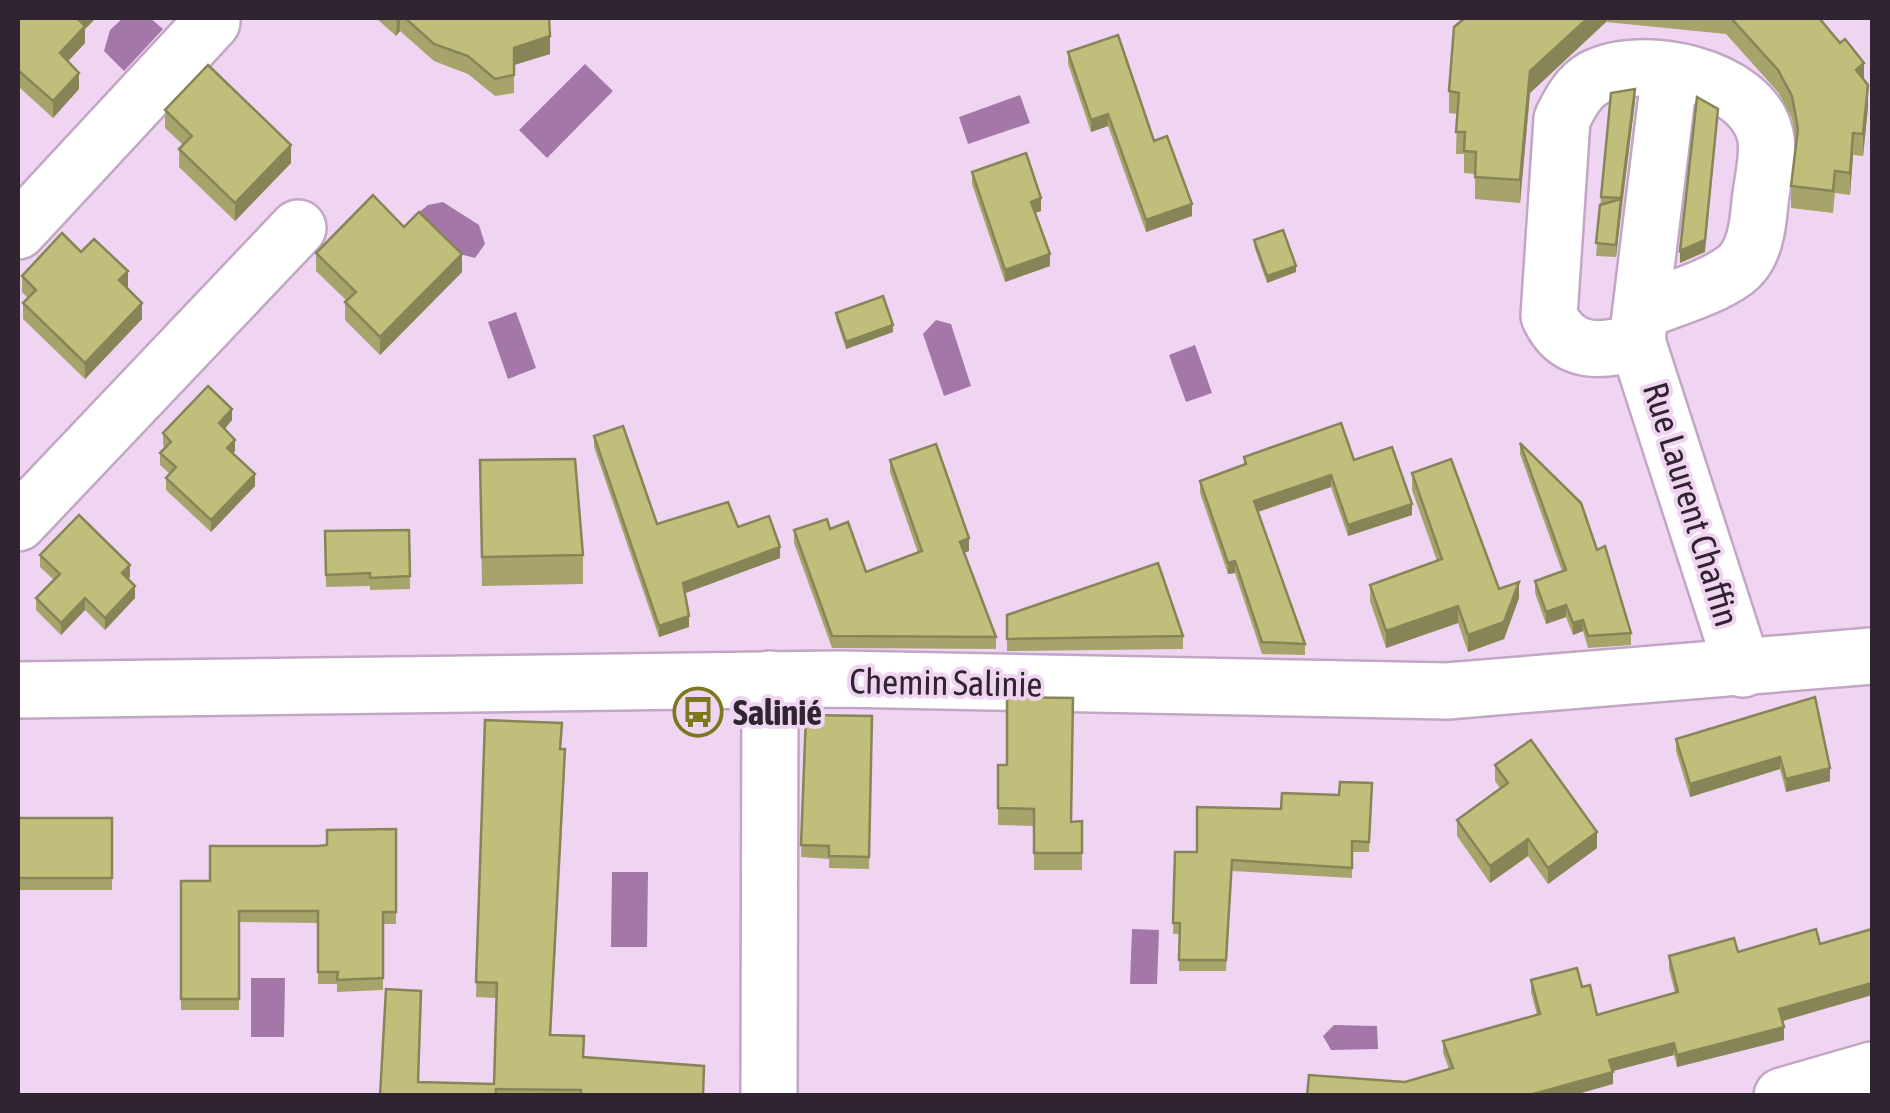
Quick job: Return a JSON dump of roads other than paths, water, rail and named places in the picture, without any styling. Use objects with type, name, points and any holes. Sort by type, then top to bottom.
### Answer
[{"type":"street","points":[[18,231],[212,22]]},
{"type":"street","name":"Rue Laurent Chaffin","points":[[1612,70],[1670,72],[1726,85],[1756,115],[1766,136],[1757,234],[1734,271],[1640,326],[1606,352],[1576,346],[1556,331],[1549,316],[1562,119],[1582,88],[1612,70]]},
{"type":"street","name":"Rue Laurent Chaffin","points":[[1670,72],[1640,326],[1743,669]]},
{"type":"street","points":[[18,523],[298,228]]},
{"type":"street","name":"Chemin Salinie","points":[[18,690],[770,679],[1446,691],[1872,656]]},
{"type":"street","points":[[770,679],[770,1096]]},
{"type":"street","points":[[1782,1096],[1872,1070]]},
{"type":"place","name":"Salinié","points":[[698,712]]}]
